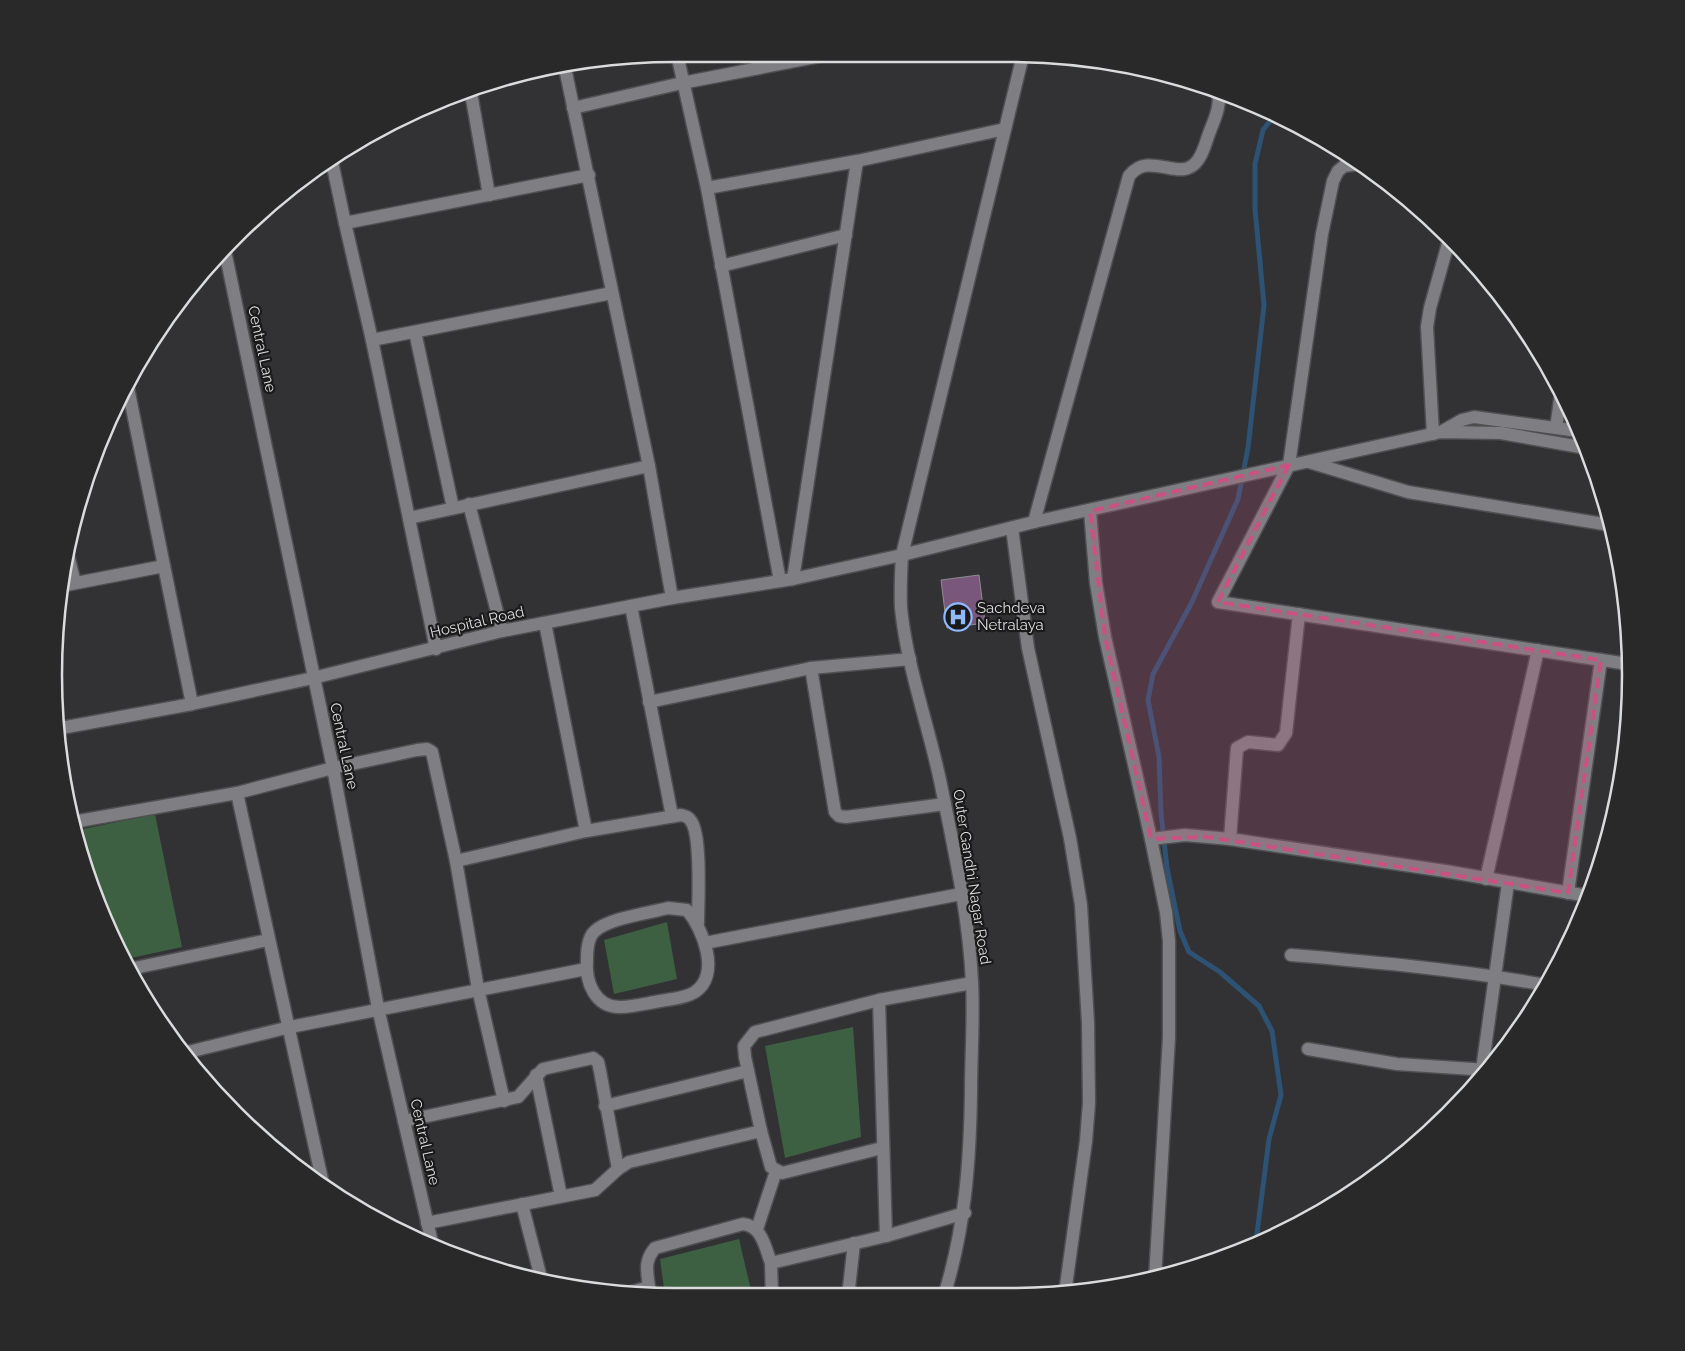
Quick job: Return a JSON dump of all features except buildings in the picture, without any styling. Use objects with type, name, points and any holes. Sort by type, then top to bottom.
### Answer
[{"type":"street","points":[[678,62],[707,188],[780,581]]},
{"type":"street","points":[[573,108],[682,83],[790,62]]},
{"type":"street","name":"Outer Gandhi Nagar Road","points":[[947,1288],[957,1255],[964,1213],[970,1130],[972,983],[961,894],[945,804],[934,749],[910,659],[901,609],[902,555],[1021,63]]},
{"type":"street","points":[[566,72],[649,466],[672,598]]},
{"type":"street","points":[[472,97],[488,195]]},
{"type":"street","points":[[1034,522],[1130,176],[1140,166],[1148,164],[1182,170],[1188,169],[1198,160],[1218,108],[1218,99]]},
{"type":"street","points":[[707,188],[857,161],[1004,129]]},
{"type":"street","points":[[793,578],[857,161]]},
{"type":"street","points":[[1349,165],[1344,166],[1338,171],[1333,181],[1322,234],[1289,466],[1218,602],[1622,663]]},
{"type":"street","points":[[333,167],[372,340],[436,649]]},
{"type":"street","points":[[345,223],[589,175]]},
{"type":"street","points":[[721,266],[846,235]]},
{"type":"street","points":[[1437,433],[1427,327],[1430,308],[1447,246]]},
{"type":"street","name":"Central Lane","points":[[226,259],[333,768],[378,1008],[431,1237]]},
{"type":"street","points":[[372,340],[612,294]]},
{"type":"street","points":[[414,332],[453,508]]},
{"type":"street","points":[[130,397],[192,704]]},
{"type":"street","points":[[1556,428],[1559,405]]},
{"type":"street","points":[[1437,433],[1462,420],[1474,417],[1571,430]]},
{"type":"street","points":[[1437,433],[1501,433],[1578,447]]},
{"type":"street","name":"Hospital Road","points":[[65,727],[192,704],[313,678],[436,649],[502,631],[672,598],[780,581],[902,555],[1034,522],[1437,433]]},
{"type":"street","points":[[1308,462],[1408,492],[1604,524]]},
{"type":"street","points":[[409,518],[649,466]]},
{"type":"street","points":[[469,504],[502,631]]},
{"type":"street","points":[[1090,511],[1096,583],[1105,637],[1155,838],[1166,912],[1171,1002],[1155,1271]]},
{"type":"street","points":[[1012,528],[1028,648],[1070,838],[1081,905],[1088,1023],[1089,1103],[1086,1141],[1066,1285]]},
{"type":"street","points":[[70,584],[164,566]]},
{"type":"street","points":[[631,606],[672,816]]},
{"type":"street","points":[[1230,839],[1237,748],[1248,742],[1278,745],[1286,733],[1299,614]]},
{"type":"street","points":[[544,623],[586,831]]},
{"type":"street","points":[[1486,879],[1538,650]]},
{"type":"street","points":[[649,702],[748,679],[811,668],[910,659]]},
{"type":"street","points":[[1568,893],[1601,660]]},
{"type":"street","points":[[811,668],[835,812],[839,816],[846,817],[945,804]]},
{"type":"street","points":[[80,821],[237,793],[333,768],[417,750],[427,749],[432,752],[456,861],[478,989],[504,1101]]},
{"type":"street","points":[[237,793],[268,940],[290,1026],[321,1175]]},
{"type":"street","points":[[456,861],[586,831],[672,816],[686,816],[691,821],[694,829],[699,872],[698,923]]},
{"type":"street","points":[[1155,838],[1185,835],[1230,839],[1582,895]]},
{"type":"street","points":[[1485,1062],[1494,976],[1508,883]]},
{"type":"street","points":[[705,943],[961,894]]},
{"type":"street","points":[[668,908],[688,910],[698,923],[705,943],[709,973],[704,984],[695,992],[685,997],[621,1008],[609,1006],[593,994],[586,970],[590,941],[595,931],[610,922],[668,908]]},
{"type":"street","points":[[137,968],[268,940]]},
{"type":"street","points":[[1291,955],[1494,976],[1539,984]]},
{"type":"street","points":[[191,1051],[290,1026],[586,970]]},
{"type":"street","points":[[882,1148],[782,1173],[776,1171],[768,1157],[761,1131],[744,1046],[755,1032],[878,1000],[972,983]]},
{"type":"street","points":[[878,1000],[886,1236]]},
{"type":"street","points":[[1308,1048],[1397,1064],[1477,1071]]},
{"type":"street","points":[[404,1121],[518,1097],[536,1074],[551,1066],[593,1058],[598,1062],[618,1168]]},
{"type":"street","points":[[605,1106],[748,1071]]},
{"type":"street","points":[[536,1074],[561,1196]]},
{"type":"street","points":[[427,1223],[595,1190],[618,1168],[643,1158],[761,1131]]},
{"type":"street","points":[[756,1229],[776,1171]]},
{"type":"street","points":[[522,1204],[540,1273]]},
{"type":"street","points":[[770,1262],[886,1236],[964,1213]]},
{"type":"street","points":[[649,1287],[646,1264],[648,1255],[655,1248],[663,1244],[743,1224],[751,1225],[756,1229],[770,1262],[771,1288]]},
{"type":"street","points":[[849,1288],[854,1244]]},
{"type":"highlighted area","points":[[1289,465],[1218,602],[1601,660],[1568,893],[1207,837],[1151,839],[1105,637],[1090,511]]},
{"type":"green space","points":[[155,814],[182,947],[132,958],[109,910],[82,829]]},
{"type":"green space","points":[[667,922],[677,979],[614,994],[604,940]]},
{"type":"green space","points":[[853,1027],[861,1137],[785,1158],[765,1046]]},
{"type":"green space","points":[[739,1239],[751,1288],[664,1288],[660,1259]]},
{"type":"waterway","points":[[1257,1236],[1269,1139],[1281,1095],[1272,1031],[1259,1006],[1220,972],[1189,952],[1180,931],[1167,868],[1161,813],[1159,757],[1148,700],[1153,674],[1192,602],[1238,499],[1248,448],[1264,305],[1255,209],[1255,164],[1263,130],[1270,121]]},
{"type":"place","name":"Sachdeva Netralaya","points":[[958,617]]}]
